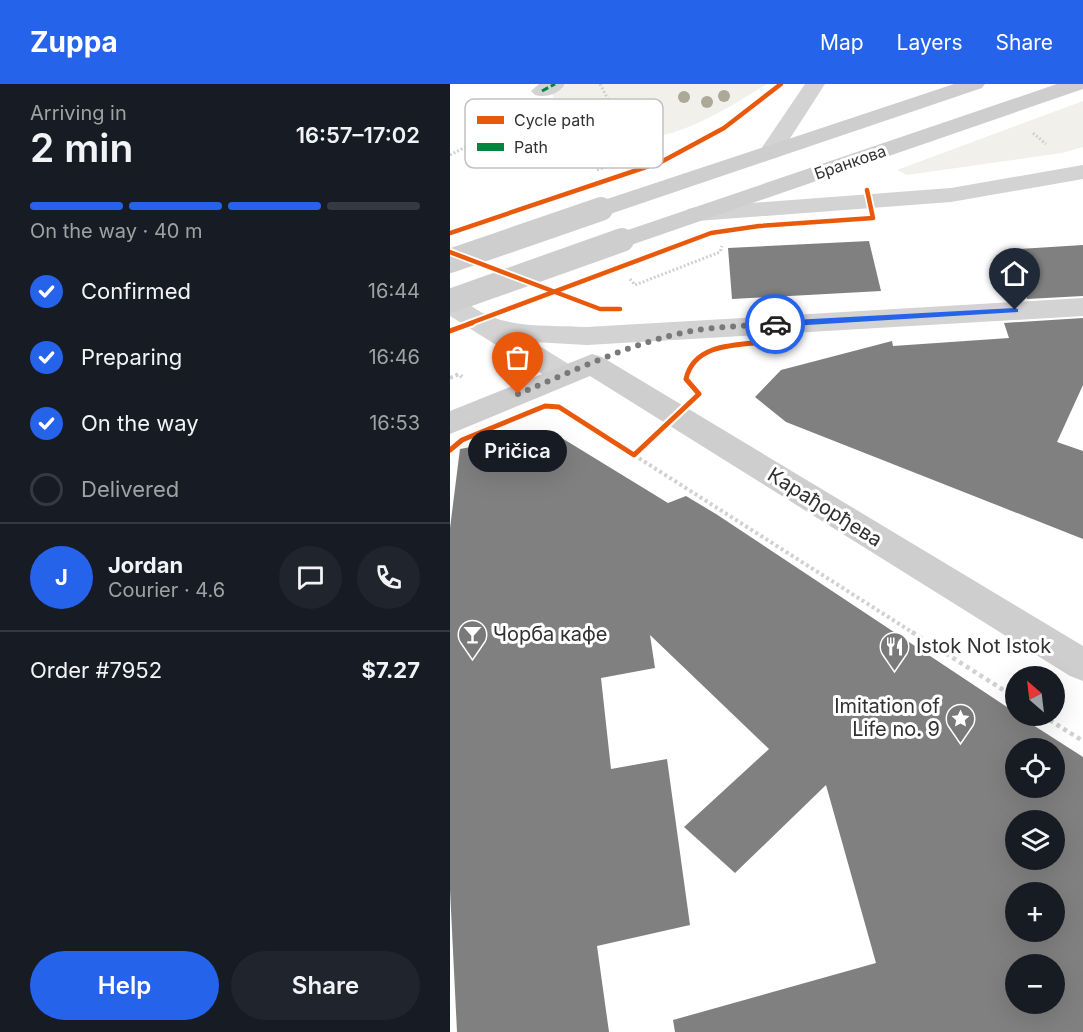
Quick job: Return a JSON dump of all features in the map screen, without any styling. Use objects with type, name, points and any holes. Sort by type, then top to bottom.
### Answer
[{"type":"main road","name":"Бранкова","points":[[450,261],[975,84]]},
{"type":"main road","name":"Бранкова","points":[[450,303],[622,240],[1078,84]]},
{"type":"main road","name":"Карађорђева","points":[[578,369],[675,415],[1083,665]]},
{"type":"main road","points":[[450,423],[578,369]]},
{"type":"street","points":[[770,152],[815,84]]},
{"type":"street","points":[[697,214],[920,198],[996,189],[1083,172]]},
{"type":"street","name":"Карађорђева","points":[[450,303],[482,324],[578,369]]},
{"type":"street","points":[[482,324],[515,332],[587,336],[1083,307]]},
{"type":"street","points":[[578,369],[659,339],[693,330]]},
{"type":"path","points":[[600,84],[608,99]]},
{"type":"path","points":[[450,155],[465,147]]},
{"type":"path","points":[[634,455],[675,415]]},
{"type":"path","points":[[625,449],[1005,691]]},
{"type":"path","points":[[1059,726],[1083,741]]},
{"type":"shaded area","points":[[567,84],[767,84],[705,120],[663,135],[663,99],[554,99],[552,93]]},
{"type":"shaded area","points":[[1083,101],[1083,147],[1062,153],[907,175],[897,170]]},
{"type":"building","points":[[869,241],[881,291],[732,299],[728,248]]},
{"type":"building","points":[[1083,245],[1083,296],[1027,299],[1019,249]]},
{"type":"building","points":[[1083,318],[1083,385],[1057,442],[1083,451],[1083,539],[786,422],[755,397],[781,370],[892,341],[893,346],[1009,338],[1004,323]]},
{"type":"building","points":[[552,432],[668,503],[686,496],[716,514],[1005,706],[1005,726],[1035,726],[1053,738],[1005,738],[1005,798],[1065,798],[1065,745],[1083,757],[1083,1032],[675,1032],[673,1020],[876,963],[826,785],[735,873],[684,827],[769,749],[650,635],[655,668],[601,678],[611,769],[667,759],[690,925],[597,946],[609,1032],[457,1032],[450,890],[450,528],[460,449]]},
{"type":"marked path","points":[[542,91],[555,84]]},
{"type":"cycle path","points":[[663,161],[724,128],[781,84]]},
{"type":"cycle path","points":[[450,233],[643,168]]},
{"type":"cycle path","points":[[450,331],[711,233],[759,226],[873,218],[867,190]]},
{"type":"cycle path","points":[[450,252],[600,309],[620,309]]},
{"type":"cycle path","points":[[450,450],[462,440],[545,406],[559,407],[634,455],[699,394],[686,379],[688,367],[695,359],[717,348],[767,342]]},
{"type":"way so far","points":[[518,394],[606,358],[667,337],[693,330],[775,324]]},
{"type":"place","name":"Pričica","points":[[518,394]]},
{"type":"place","name":"Чорба кафе","points":[[472,660]]},
{"type":"place","name":"Istok Not Istok","points":[[895,672]]},
{"type":"place","name":"Imitation of Life no. 9","points":[[961,744]]},
{"type":"route","points":[[775,324],[1015,310]]}]
